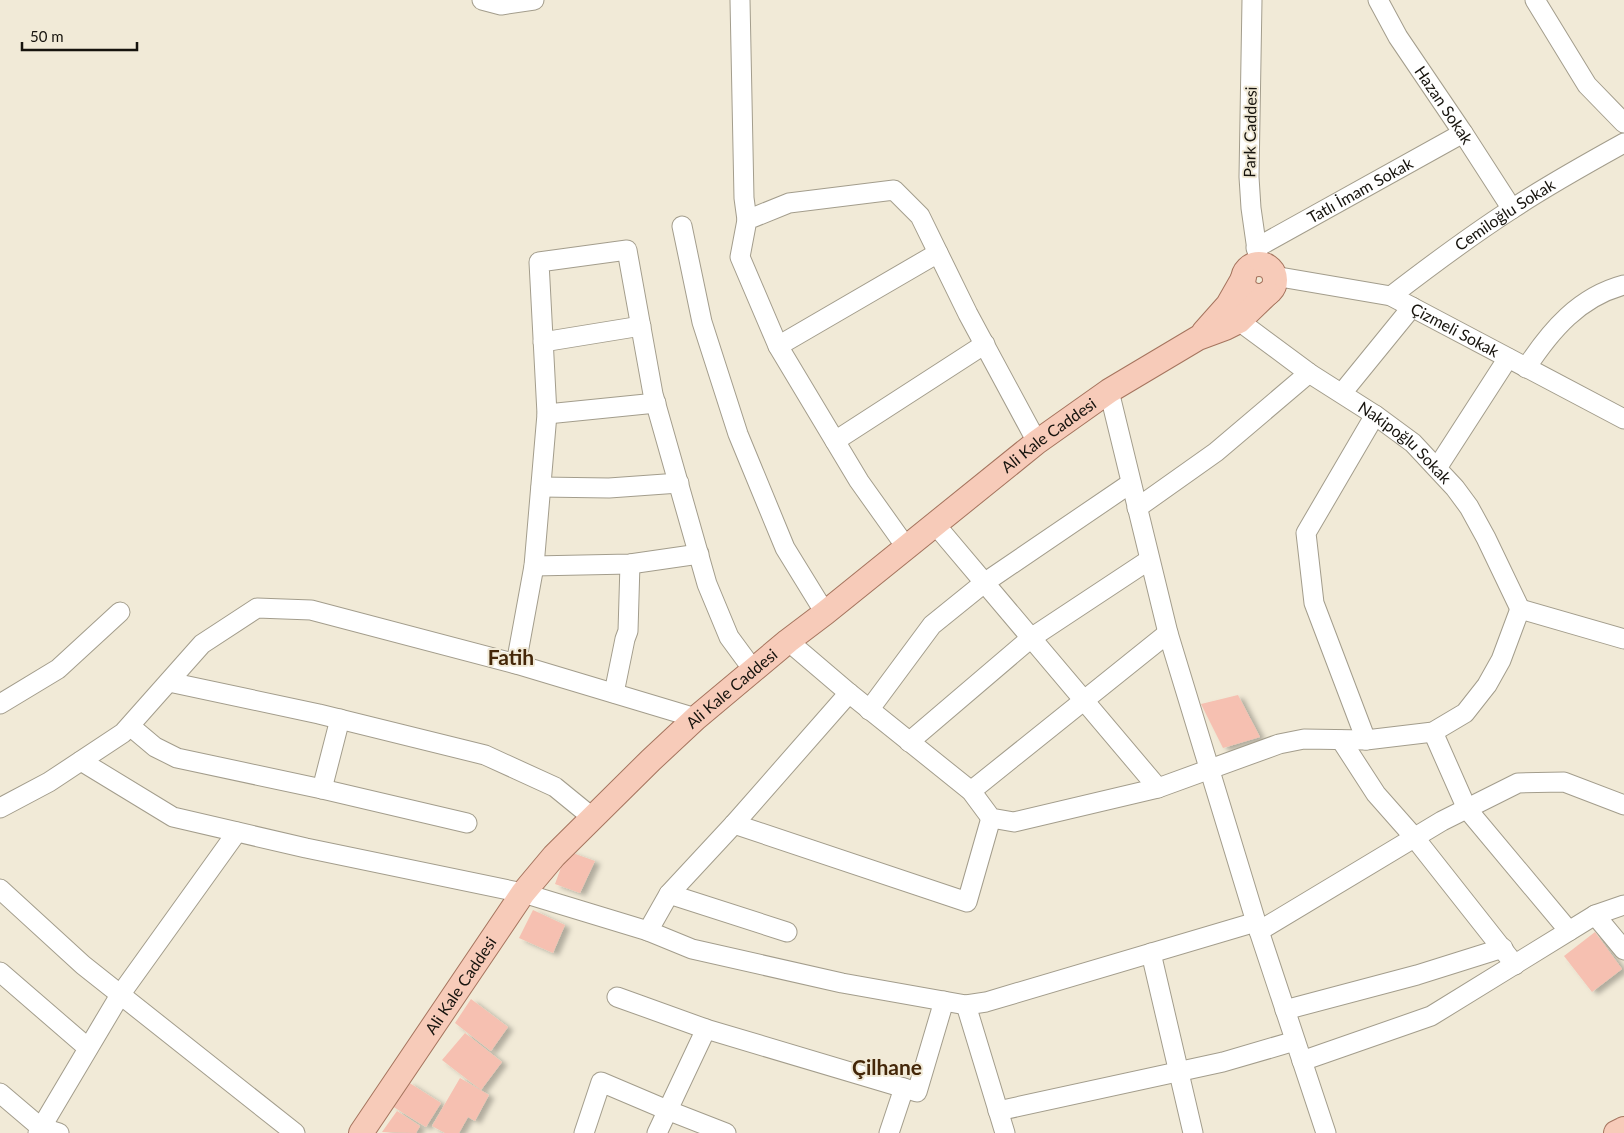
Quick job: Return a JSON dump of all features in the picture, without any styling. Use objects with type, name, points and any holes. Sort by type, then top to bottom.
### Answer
[{"type":"main road","name":"Ali Kale Caddesi","points":[[361,1133],[523,893],[554,856],[696,718],[788,641],[826,613],[934,523],[1037,442],[1109,391],[1198,338],[1225,328],[1239,320],[1260,272]]},
{"type":"main road","name":"Ali Kale Caddesi","points":[[1198,338],[1260,272]]},
{"type":"main road","points":[[1616,1133],[1624,1128]]},
{"type":"street","points":[[482,0],[501,5],[534,0]]},
{"type":"street","points":[[740,0],[744,198],[747,220],[740,257],[778,346],[859,481],[906,547]]},
{"type":"street","name":"Park Caddesi","points":[[1252,0],[1249,177],[1251,208],[1260,272]]},
{"type":"street","name":"Hazan Sokak","points":[[1378,0],[1398,38],[1464,133],[1512,209]]},
{"type":"street","points":[[1535,0],[1586,85],[1624,123]]},
{"type":"street","name":"Tatlı İmam Sokak","points":[[1260,272],[1464,133]]},
{"type":"street","name":"Cemiloğlu Sokak","points":[[1391,296],[1512,209],[1624,143]]},
{"type":"street","points":[[747,220],[789,203],[894,190],[920,216],[1037,442]]},
{"type":"street","points":[[682,226],[702,322],[738,434],[784,548],[826,613]]},
{"type":"street","points":[[516,664],[534,566],[547,414],[539,262],[628,250],[656,403],[699,554],[708,584],[729,637],[754,671]]},
{"type":"street","points":[[778,346],[938,253]]},
{"type":"street","name":"Çizmeli Sokak","points":[[1260,272],[1391,296],[1624,418]]},
{"type":"street","points":[[1526,368],[1552,331],[1583,304],[1598,294],[1624,285]]},
{"type":"street","points":[[1342,393],[1412,307]]},
{"type":"street","name":"Nakipoğlu Sokak","points":[[1239,320],[1309,373],[1375,414],[1413,442],[1469,507],[1520,609]]},
{"type":"street","points":[[543,342],[641,326]]},
{"type":"street","points":[[835,441],[985,344]]},
{"type":"street","points":[[1437,468],[1508,358]]},
{"type":"street","points":[[1137,508],[1216,452],[1309,373]]},
{"type":"street","points":[[1109,391],[1168,632],[1258,926],[1326,1133]]},
{"type":"street","points":[[547,414],[656,403]]},
{"type":"street","points":[[1366,740],[1314,603],[1306,533],[1375,414]]},
{"type":"street","points":[[541,488],[609,488],[678,483]]},
{"type":"street","points":[[869,710],[932,625],[984,583],[1131,483]]},
{"type":"street","points":[[934,523],[1158,788]]},
{"type":"street","points":[[534,566],[630,564],[699,554]]},
{"type":"street","points":[[909,742],[1031,638],[1149,560]]},
{"type":"street","points":[[614,693],[628,631],[630,564]]},
{"type":"street","points":[[0,808],[49,782],[123,734],[202,644],[257,608],[311,610],[516,664],[696,718]]},
{"type":"street","points":[[788,641],[849,694],[972,791],[991,818],[1014,822],[1158,788],[1279,744],[1304,739],[1366,740],[1432,732],[1465,713],[1487,686],[1501,660],[1520,609],[1624,639]]},
{"type":"street","points":[[0,704],[58,669],[120,612]]},
{"type":"street","points":[[972,791],[1168,632]]},
{"type":"street","points":[[169,682],[340,719],[485,755],[555,787],[593,818]]},
{"type":"street","points":[[648,931],[669,894],[849,694]]},
{"type":"street","points":[[322,789],[340,719]]},
{"type":"street","points":[[130,726],[155,747],[177,758],[467,823]]},
{"type":"street","points":[[1432,732],[1467,809],[1569,931]]},
{"type":"street","points":[[1341,740],[1376,794],[1414,837],[1515,964]]},
{"type":"street","points":[[81,761],[173,817],[523,893],[648,931],[692,949],[842,983],[966,1005],[986,1002],[1151,953],[1258,926],[1414,837],[1518,783],[1564,782],[1624,805]]},
{"type":"street","points":[[734,824],[967,902],[991,818]]},
{"type":"street","points":[[39,1130],[120,995],[237,832]]},
{"type":"street","points":[[0,889],[83,965],[295,1133]]},
{"type":"street","points":[[669,894],[787,932]]},
{"type":"street","points":[[1302,1061],[1431,1016],[1595,915],[1624,905]]},
{"type":"street","points":[[1595,915],[1624,950]]},
{"type":"street","points":[[1285,1010],[1417,975],[1503,948]]},
{"type":"street","points":[[1151,953],[1193,1133]]},
{"type":"street","points":[[0,972],[88,1048]]},
{"type":"street","points":[[617,997],[706,1029],[917,1092],[944,1001]]},
{"type":"street","points":[[966,1005],[1005,1133]]},
{"type":"street","points":[[657,1133],[706,1029]]},
{"type":"street","points":[[998,1111],[1223,1062],[1295,1041]]},
{"type":"street","points":[[584,1133],[601,1082],[726,1133]]},
{"type":"street","points":[[889,1133],[904,1088]]},
{"type":"street","points":[[0,1093],[39,1130],[59,1133]]},
{"type":"building","points":[[1238,695],[1260,737],[1223,748],[1201,704]]},
{"type":"building","points":[[567,851],[595,861],[580,893],[555,884]]},
{"type":"building","points":[[533,910],[565,925],[553,953],[519,938]]},
{"type":"building","points":[[1595,932],[1622,969],[1592,992],[1564,956]]},
{"type":"building","points":[[471,999],[508,1027],[491,1051],[455,1023]]},
{"type":"building","points":[[465,1033],[502,1062],[481,1090],[442,1060]]},
{"type":"building","points":[[460,1078],[489,1095],[475,1121],[468,1117],[459,1133],[445,1133],[432,1126]]},
{"type":"building","points":[[408,1082],[441,1103],[426,1127],[392,1106]]},
{"type":"building","points":[[397,1111],[420,1126],[416,1133],[382,1132]]},
{"type":"district","name":"Fatih","points":[[511,658]]},
{"type":"district","name":"Çilhane","points":[[887,1068]]}]
